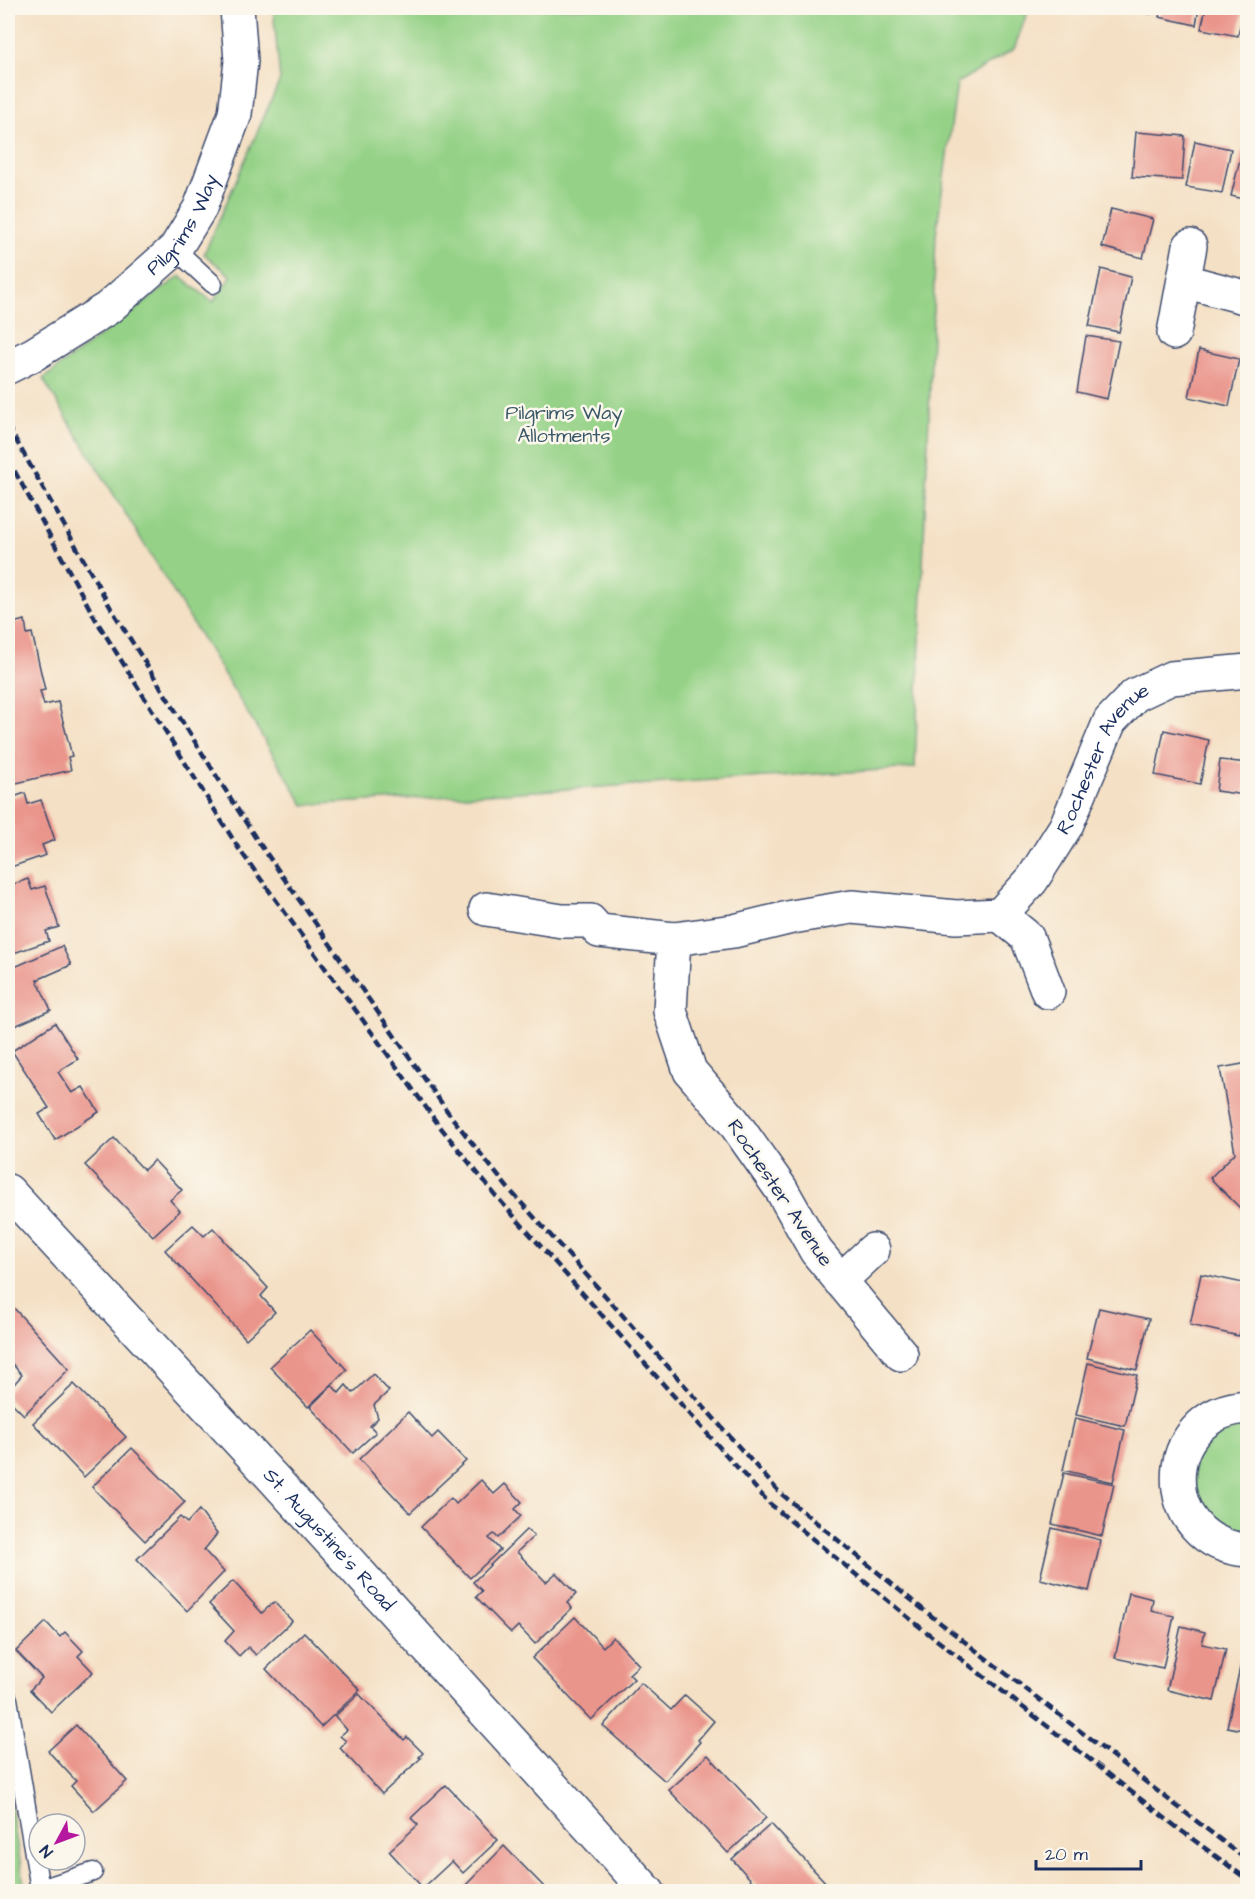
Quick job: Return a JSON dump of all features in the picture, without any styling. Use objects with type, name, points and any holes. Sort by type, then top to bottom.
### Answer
[{"type":"street","name":"Pilgrims Way","points":[[21,361],[108,308],[175,249],[200,208],[235,114],[241,61],[237,8]]},
{"type":"street","points":[[1174,333],[1190,246]]},
{"type":"street","points":[[1184,280],[1248,298]]},
{"type":"street","name":"Rochester Avenue","points":[[1000,915],[1032,880],[1060,835],[1110,721],[1135,695],[1171,678],[1248,671]]},
{"type":"street","points":[[486,909],[562,921],[590,921],[599,931],[674,939],[734,931],[792,916],[852,908],[956,917],[1000,915],[1027,937],[1048,992]]},
{"type":"street","name":"Rochester Avenue","points":[[674,939],[670,1011],[690,1071],[733,1121],[781,1189],[816,1251],[901,1354]]},
{"type":"street","name":"St. Augustine's Road","points":[[8,1191],[274,1479],[648,1892]]},
{"type":"street","name":"Rochester Avenue","points":[[840,1281],[873,1250]]},
{"type":"street","points":[[1248,1407],[1231,1409],[1214,1415],[1199,1427],[1185,1444],[1179,1463],[1177,1485],[1182,1505],[1205,1535],[1220,1544],[1248,1550]]},
{"type":"lane","points":[[175,249],[213,284]]},
{"type":"lane","points":[[8,1700],[40,1889],[93,1872]]},
{"type":"green space","name":"Pilgrims Way Allotments","points":[[273,8],[1029,8],[1014,49],[957,83],[936,235],[915,768],[304,805],[43,379],[180,276],[213,302],[231,276],[204,254],[280,80]]},
{"type":"green space","points":[[1247,1421],[1247,1536],[1217,1528],[1195,1502],[1194,1460],[1213,1433]]},
{"type":"green space","points":[[8,1790],[25,1891],[8,1891]]},
{"type":"building","points":[[1123,8],[1153,8],[1151,14]]},
{"type":"building","points":[[1161,8],[1199,8],[1196,25],[1159,17]]},
{"type":"building","points":[[1206,8],[1244,8],[1238,36],[1201,29]]},
{"type":"building","points":[[1136,132],[1185,136],[1182,180],[1132,177]]},
{"type":"building","points":[[1195,141],[1231,149],[1222,193],[1186,187]]},
{"type":"building","points":[[1242,151],[1248,152],[1248,200],[1231,196]]},
{"type":"building","points":[[1111,209],[1153,219],[1143,258],[1102,247]]},
{"type":"building","points":[[1101,269],[1131,277],[1119,332],[1089,326]]},
{"type":"building","points":[[1086,336],[1119,341],[1107,399],[1077,392]]},
{"type":"building","points":[[1199,350],[1239,359],[1229,406],[1189,397]]},
{"type":"building","points":[[25,620],[27,634],[32,633],[45,690],[40,691],[44,705],[58,702],[72,756],[68,757],[71,770],[8,785],[8,624]]},
{"type":"building","points":[[1164,730],[1209,740],[1200,784],[1155,775]]},
{"type":"building","points":[[1220,760],[1248,763],[1245,795],[1216,791]]},
{"type":"building","points":[[25,793],[28,804],[41,800],[55,840],[42,845],[46,855],[8,868],[8,799]]},
{"type":"building","points":[[28,879],[32,890],[45,886],[59,927],[46,931],[49,941],[8,955],[8,886]]},
{"type":"building","points":[[62,946],[71,965],[37,980],[51,1010],[8,1029],[8,970]]},
{"type":"building","points":[[55,1023],[78,1059],[58,1072],[72,1093],[83,1087],[99,1112],[55,1140],[39,1114],[49,1108],[12,1051]]},
{"type":"building","points":[[1248,1063],[1248,1208],[1244,1212],[1210,1178],[1235,1153],[1220,1068]]},
{"type":"building","points":[[114,1138],[144,1170],[154,1160],[182,1190],[170,1200],[180,1211],[153,1236],[85,1165]]},
{"type":"building","points":[[193,1225],[204,1236],[213,1228],[268,1288],[261,1296],[275,1312],[246,1339],[165,1250]]},
{"type":"building","points":[[1201,1274],[1248,1284],[1248,1301],[1239,1336],[1190,1325]]},
{"type":"building","points":[[13,1307],[69,1369],[24,1415],[8,1399],[8,1391],[22,1375],[8,1359],[8,1313]]},
{"type":"building","points":[[1099,1308],[1149,1319],[1137,1370],[1087,1358]]},
{"type":"building","points":[[310,1330],[347,1370],[308,1407],[270,1367]]},
{"type":"building","points":[[1088,1363],[1137,1375],[1125,1426],[1076,1415]]},
{"type":"building","points":[[373,1374],[389,1391],[374,1405],[378,1418],[370,1426],[376,1432],[353,1453],[310,1407],[332,1385],[339,1393],[346,1385],[353,1393]]},
{"type":"building","points":[[74,1384],[126,1437],[84,1477],[33,1423]]},
{"type":"building","points":[[408,1412],[432,1438],[438,1432],[466,1461],[410,1513],[359,1459]]},
{"type":"building","points":[[1075,1418],[1125,1430],[1113,1482],[1063,1470]]},
{"type":"building","points":[[132,1448],[185,1502],[145,1541],[92,1487]]},
{"type":"building","points":[[1064,1473],[1114,1484],[1102,1536],[1052,1524]]},
{"type":"building","points":[[481,1480],[494,1494],[505,1484],[522,1502],[515,1509],[521,1516],[498,1538],[494,1534],[489,1538],[500,1550],[470,1578],[421,1527],[451,1498],[456,1504]]},
{"type":"building","points":[[199,1510],[217,1534],[204,1550],[224,1572],[187,1611],[137,1559],[180,1517],[187,1523]]},
{"type":"building","points":[[1052,1528],[1101,1540],[1089,1591],[1040,1579]]},
{"type":"building","points":[[527,1529],[534,1536],[517,1552],[546,1582],[556,1573],[576,1594],[567,1603],[572,1608],[535,1644],[518,1626],[511,1633],[476,1597],[482,1591],[473,1582]]},
{"type":"building","points":[[233,1581],[262,1613],[274,1602],[292,1621],[256,1655],[248,1647],[239,1656],[225,1641],[234,1631],[209,1604]]},
{"type":"building","points":[[1129,1593],[1153,1599],[1151,1611],[1174,1616],[1163,1668],[1115,1658]]},
{"type":"building","points":[[575,1617],[603,1647],[613,1637],[639,1665],[629,1674],[634,1679],[591,1720],[532,1658]]},
{"type":"building","points":[[46,1622],[60,1637],[65,1632],[83,1651],[78,1656],[93,1672],[51,1712],[30,1690],[42,1678],[16,1651]]},
{"type":"building","points":[[1181,1626],[1205,1632],[1202,1644],[1226,1649],[1214,1701],[1167,1690]]},
{"type":"building","points":[[304,1632],[360,1690],[321,1727],[266,1669]]},
{"type":"building","points":[[1241,1663],[1248,1664],[1248,1731],[1227,1727]]},
{"type":"building","points":[[641,1683],[671,1710],[685,1695],[714,1721],[698,1740],[700,1742],[665,1781],[603,1726]]},
{"type":"building","points":[[359,1694],[404,1740],[407,1737],[423,1753],[419,1757],[421,1758],[382,1794],[340,1748],[346,1741],[340,1736],[347,1730],[335,1716]]},
{"type":"building","points":[[76,1725],[127,1781],[94,1811],[71,1786],[76,1781],[48,1751]]},
{"type":"building","points":[[708,1755],[766,1818],[728,1853],[669,1790]]},
{"type":"building","points":[[446,1785],[498,1840],[463,1873],[452,1861],[423,1888],[389,1851],[418,1825],[411,1818]]},
{"type":"building","points":[[771,1824],[828,1885],[821,1892],[762,1892],[732,1859]]},
{"type":"building","points":[[504,1846],[549,1892],[464,1892],[462,1889]]},
{"type":"railway","points":[[8,426],[112,610],[255,837],[450,1115],[507,1187],[779,1492],[925,1611],[1248,1861]]},
{"type":"railway","points":[[8,459],[96,620],[239,849],[438,1124],[496,1196],[769,1503],[915,1623],[1248,1880]]}]
